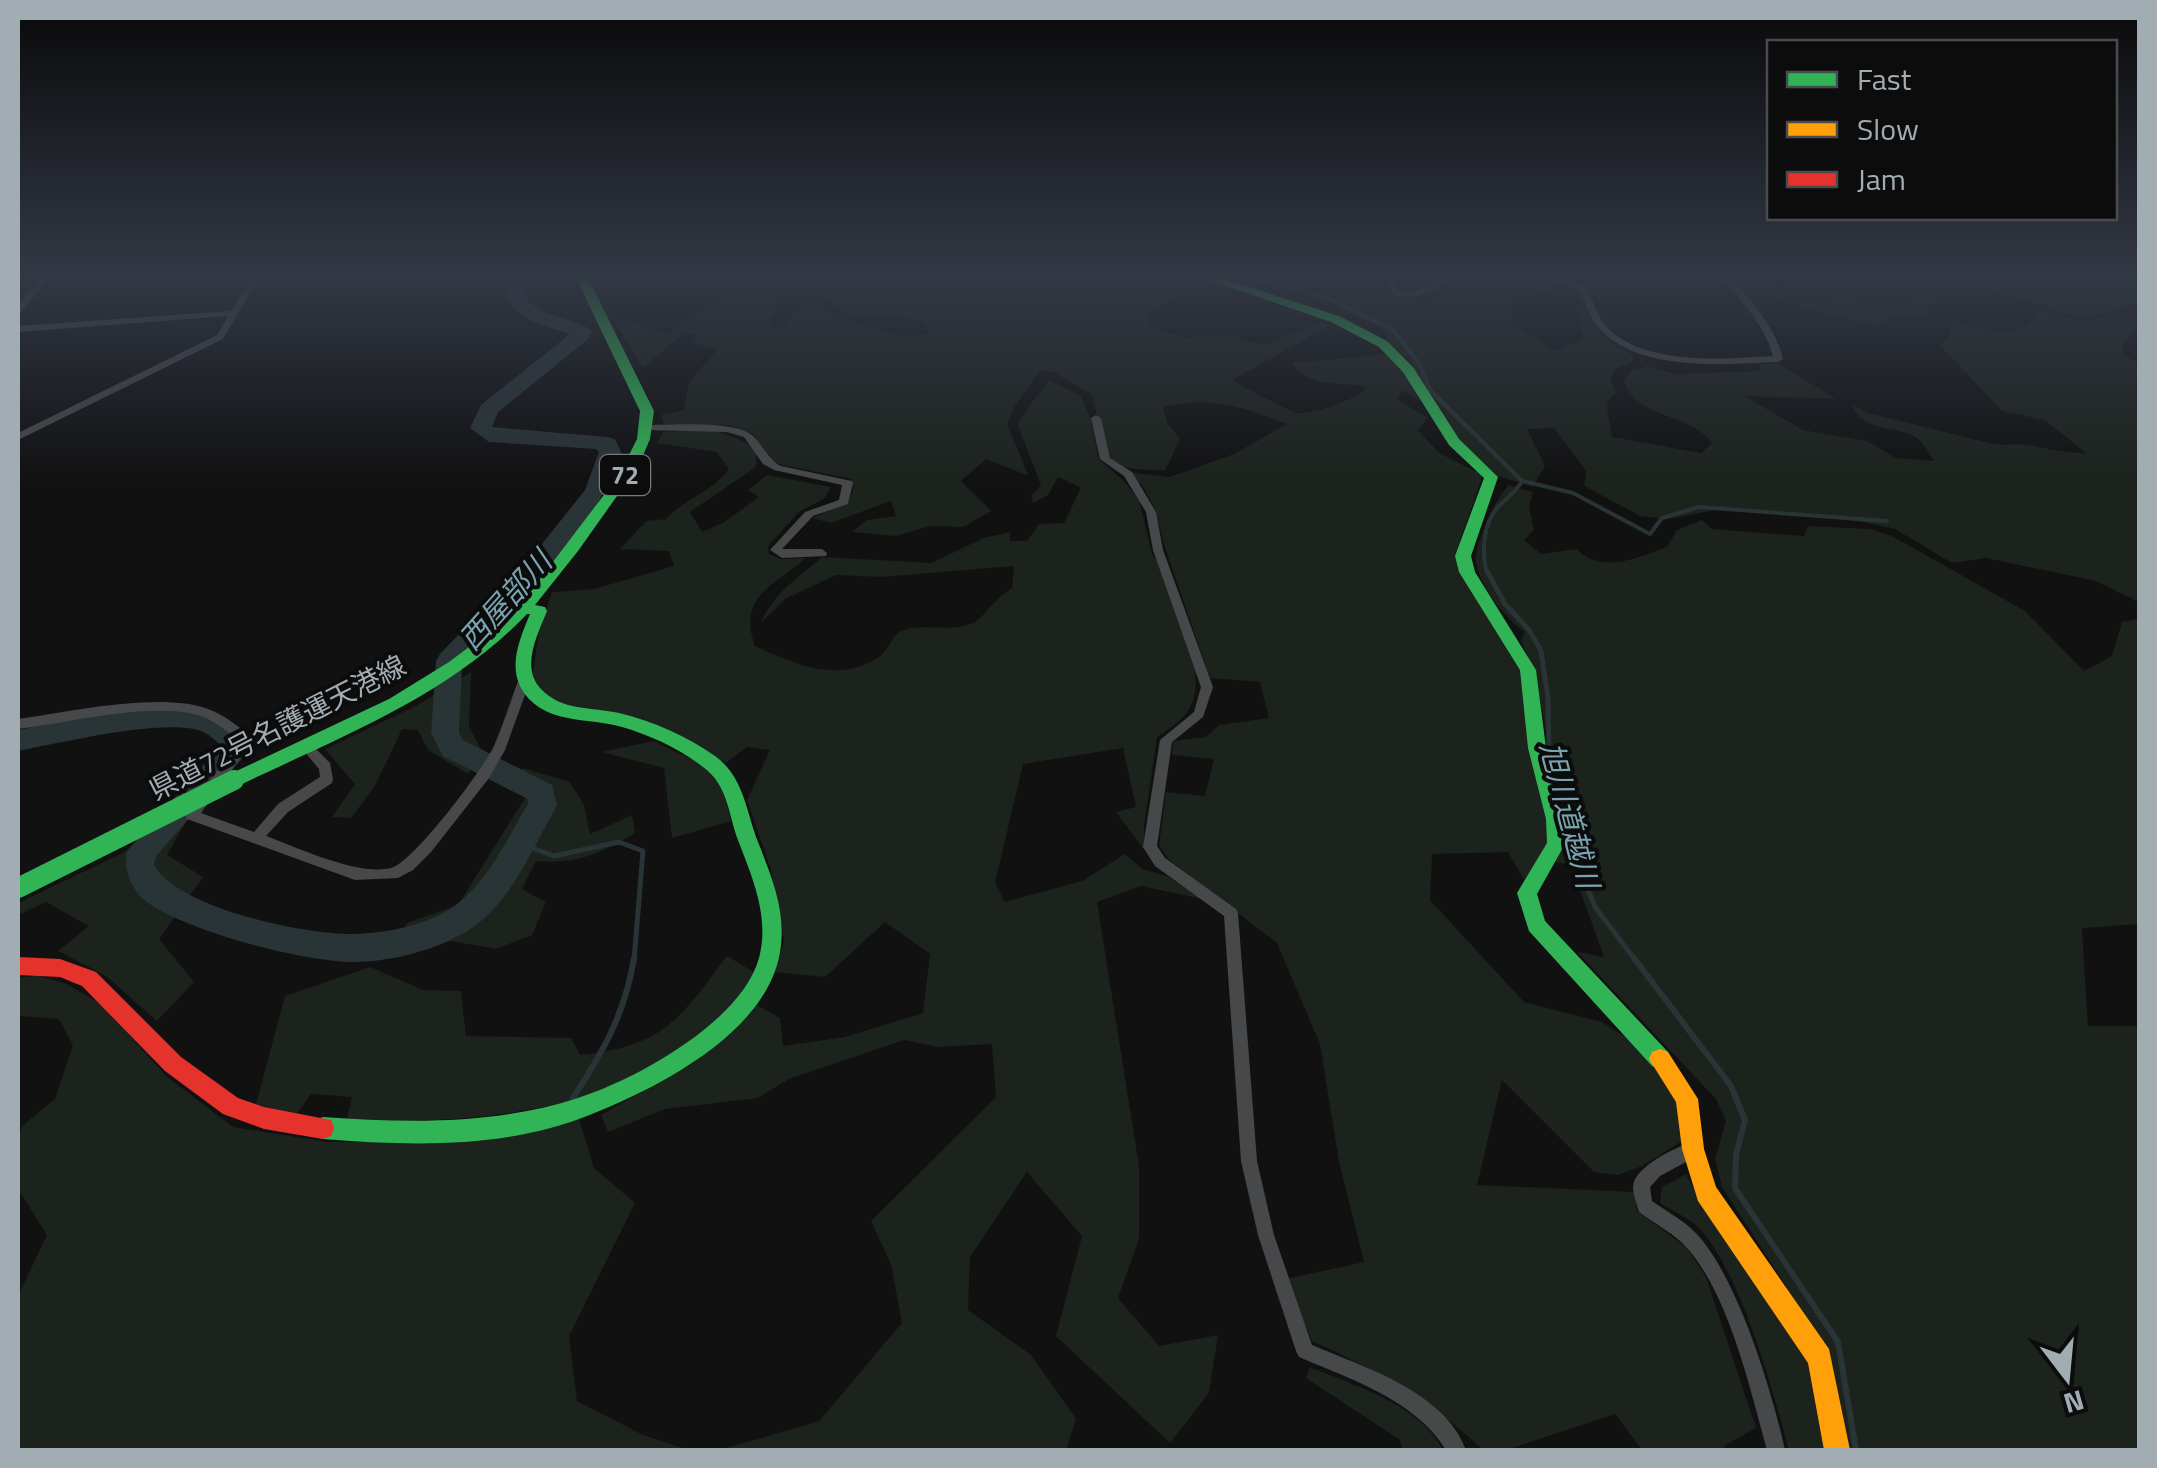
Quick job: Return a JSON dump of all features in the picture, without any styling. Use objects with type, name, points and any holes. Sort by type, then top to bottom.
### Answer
[{"type":"street","points":[[18,437],[205,345]]},
{"type":"street","name":"72","points":[[615,345],[641,398],[648,428]]},
{"type":"street","points":[[1381,345],[1412,376],[1444,430],[1468,460],[1491,476],[1463,556],[1467,572],[1528,670],[1537,748],[1555,819],[1556,844],[1526,892],[1536,925],[1658,1055],[1687,1099],[1692,1148],[1706,1193],[1820,1358],[1836,1450]]},
{"type":"street","points":[[1621,345],[1638,352],[1676,358],[1778,358],[1775,345]]},
{"type":"street","points":[[1096,418],[1105,459],[1128,474],[1150,512],[1158,550],[1207,687],[1200,714],[1166,740],[1150,847],[1160,862],[1231,912],[1249,1160],[1266,1235],[1306,1351],[1396,1392],[1446,1428],[1457,1450]]},
{"type":"street","points":[[648,428],[728,428],[747,435],[767,462],[778,468],[848,483],[844,502],[808,514],[775,550],[782,554],[822,553]]},
{"type":"street","name":"県道72号名護運天港線","points":[[18,888],[412,690],[485,644],[522,607],[629,469],[640,453],[648,428]]},
{"type":"street","points":[[18,724],[126,710],[199,710],[244,737],[245,743],[192,815],[355,874],[393,874],[426,848],[499,750],[524,681],[524,652],[539,611],[522,607]]},
{"type":"street","points":[[18,966],[59,966],[87,977],[179,1069],[232,1106],[280,1122],[409,1132],[524,1122],[590,1106],[673,1067],[733,1016],[761,982],[770,964],[773,930],[766,882],[744,831],[730,778],[696,754],[622,720],[548,708],[524,681]]},
{"type":"street","points":[[257,837],[283,808],[327,779],[326,767],[305,744]]},
{"type":"street","points":[[1692,1148],[1654,1170],[1641,1185],[1646,1206],[1694,1243],[1714,1273],[1760,1390],[1776,1450]]},
{"type":"shaded area","points":[[629,345],[671,345],[643,368]]},
{"type":"shaded area","points":[[700,345],[1296,345],[1232,380],[1297,413],[1333,406],[1365,389],[1360,385],[1313,380],[1292,363],[1388,354],[1402,368],[1420,401],[1404,390],[1397,399],[1428,418],[1418,430],[1439,453],[1483,475],[1455,555],[1521,670],[1550,841],[1524,880],[1508,852],[1432,854],[1430,900],[1524,1002],[1602,1022],[1635,1043],[1676,1090],[1682,1141],[1642,1166],[1618,1175],[1594,1172],[1502,1080],[1477,1185],[1635,1192],[1637,1211],[1686,1247],[1706,1277],[1756,1428],[1724,1446],[1726,1450],[1642,1450],[1615,1414],[1506,1450],[1483,1450],[1402,1388],[1312,1341],[1286,1279],[1364,1262],[1339,1162],[1320,1044],[1277,943],[1169,860],[1159,845],[1166,792],[1205,796],[1214,759],[1172,755],[1173,741],[1206,737],[1219,725],[1269,718],[1260,682],[1210,678],[1155,509],[1142,485],[1127,472],[1170,477],[1234,454],[1287,424],[1226,405],[1195,402],[1163,407],[1167,423],[1180,439],[1165,471],[1126,468],[1116,464],[1108,452],[1091,394],[1055,373],[1041,370],[1014,407],[1007,425],[1029,476],[986,459],[961,481],[991,511],[963,527],[930,526],[896,536],[852,532],[867,520],[896,516],[891,501],[831,523],[812,518],[848,503],[853,491],[851,479],[782,465],[771,459],[753,434],[729,425],[664,424],[661,415],[684,410],[689,382],[717,350]]},
{"type":"shaded area","points":[[1391,345],[1545,345],[1555,351],[1568,345],[1613,345],[1633,355],[1632,362],[1614,370],[1611,381],[1616,393],[1606,403],[1612,437],[1701,453],[1712,443],[1702,433],[1652,410],[1631,394],[1624,381],[1631,371],[1648,366],[1674,374],[1762,371],[1758,364],[1777,363],[1836,399],[1744,396],[1803,430],[1867,441],[1896,458],[1934,461],[1917,438],[1870,424],[1856,413],[1852,404],[1868,413],[1993,444],[2023,444],[2087,454],[2045,420],[2002,411],[1940,345],[2123,345],[2124,355],[2139,363],[2139,602],[2096,581],[1986,558],[1952,563],[1895,529],[1863,522],[1726,508],[1668,519],[1640,516],[1584,486],[1586,471],[1554,428],[1527,429],[1545,466],[1533,487],[1498,476],[1456,436],[1408,359]]},
{"type":"shaded area","points":[[1049,380],[1081,396],[1099,460],[1139,500],[1152,554],[1159,563],[1195,671],[1195,694],[1183,717],[1157,737],[1144,826],[1145,851],[1116,812],[1136,807],[1123,748],[1023,764],[995,883],[1005,902],[1082,881],[1125,854],[1142,869],[1167,876],[1202,899],[1141,886],[1097,902],[1139,1166],[1139,1239],[1118,1298],[1159,1346],[1218,1335],[1209,1393],[1170,1443],[1056,1336],[1082,1236],[1027,1172],[970,1257],[968,1310],[1031,1355],[1076,1419],[1066,1450],[720,1450],[819,1421],[902,1323],[891,1264],[871,1221],[996,1097],[992,1044],[938,1047],[904,1040],[789,1079],[758,1098],[665,1109],[608,1132],[601,1115],[692,1064],[757,1005],[780,1018],[783,1046],[845,1037],[923,1013],[930,954],[885,922],[825,977],[775,972],[784,941],[771,870],[747,800],[770,750],[747,747],[726,763],[691,742],[632,718],[553,703],[532,679],[539,631],[552,592],[594,589],[674,566],[669,551],[620,549],[646,521],[666,519],[715,484],[729,469],[717,452],[657,443],[663,432],[689,431],[724,434],[756,451],[756,467],[690,512],[702,532],[723,523],[759,497],[748,490],[767,475],[831,487],[825,498],[799,512],[768,546],[769,554],[780,559],[806,558],[771,585],[755,604],[751,629],[755,646],[801,665],[848,669],[879,657],[904,630],[973,623],[1012,588],[1014,566],[882,577],[836,575],[785,599],[761,623],[779,594],[822,557],[932,563],[983,538],[1010,532],[1010,541],[1027,541],[1039,524],[1064,523],[1081,488],[1058,477],[1048,495],[1033,503],[1031,496],[1041,485],[1017,423]]},
{"type":"shaded area","points":[[1509,485],[1533,492],[1529,507],[1534,530],[1524,540],[1541,554],[1577,549],[1597,561],[1620,562],[1667,547],[1677,530],[1702,520],[1712,529],[1804,536],[1808,526],[1870,529],[1892,536],[2025,611],[2084,671],[2112,656],[2122,622],[2139,619],[2139,924],[2082,928],[2088,1026],[2139,1026],[2139,1450],[1847,1450],[1826,1348],[1722,1187],[1715,1159],[1726,1121],[1716,1099],[1577,952],[1604,957],[1571,865],[1555,862],[1548,749],[1539,693],[1521,641],[1525,632],[1495,602],[1476,563],[1487,522]]},
{"type":"shaded area","points":[[471,672],[469,727],[481,749],[468,774],[428,750],[418,730],[402,729],[375,786],[351,818],[332,817],[355,784],[325,749],[416,706]]},
{"type":"shaded area","points":[[654,741],[697,762],[714,777],[727,802],[731,821],[672,838],[664,768],[601,752]]},
{"type":"shaded area","points":[[523,768],[570,782],[584,805],[590,834],[632,815],[635,833],[588,856],[536,861],[522,889],[546,902],[532,935],[496,949],[451,941],[396,951],[407,923],[458,905],[527,795],[506,783]]},
{"type":"shaded area","points":[[185,823],[167,855],[203,877],[159,939],[194,982],[157,1021],[106,976],[58,951],[89,926],[46,902],[18,915],[18,903]]},
{"type":"shaded area","points":[[727,956],[759,975],[728,1009],[669,1059],[593,1094],[512,1113],[387,1121],[346,1122],[352,1097],[311,1094],[295,1116],[256,1104],[285,996],[370,967],[423,990],[461,991],[466,1036],[571,1038],[580,1055],[632,1045],[651,1037],[682,1013]]},
{"type":"shaded area","points":[[39,976],[67,984],[102,1005],[166,1076],[233,1127],[327,1142],[427,1142],[579,1119],[594,1168],[635,1203],[569,1336],[577,1401],[643,1435],[689,1450],[18,1450],[18,1296],[47,1235],[18,1189],[18,1142],[22,1126],[55,1099],[73,1045],[59,1019],[18,1016],[18,977]]},
{"type":"shaded area","points":[[1686,1174],[1702,1204],[1808,1359],[1825,1450],[1789,1450],[1754,1334],[1729,1274],[1700,1229],[1660,1203],[1662,1187]]},
{"type":"shaded area","points":[[1310,1367],[1402,1408],[1432,1434],[1443,1450],[1402,1450],[1400,1440],[1306,1378]]},
{"type":"waterway","name":"西屋部川","points":[[18,740],[107,725],[175,719],[202,721],[228,735],[235,744],[232,754],[142,851],[139,865],[155,890],[194,910],[281,937],[353,948],[420,936],[446,927],[470,912],[483,900],[516,852],[543,805],[542,793],[453,748],[445,733],[449,661],[535,570],[596,492],[610,452],[607,444],[489,435],[481,428],[488,409],[569,345]]},
{"type":"waterway","name":"旭川道越川","points":[[1404,345],[1420,365],[1430,390],[1522,481],[1490,520],[1484,547],[1487,573]]},
{"type":"waterway","points":[[1523,481],[1573,493],[1650,534],[1662,518],[1699,507],[1887,521]]},
{"type":"waterway","name":"旭川道越川","points":[[1487,571],[1505,604],[1529,630],[1541,651],[1548,698],[1549,749],[1571,820],[1578,864],[1595,907],[1636,961]]},
{"type":"waterway","points":[[519,843],[554,856],[619,842],[643,851],[634,961]]},
{"type":"waterway","points":[[573,1098],[611,1032],[634,958]]},
{"type":"waterway","name":"旭川道越川","points":[[1634,958],[1731,1086],[1745,1120],[1736,1155],[1735,1188],[1838,1342],[1856,1450]]},
{"type":"traffic: fast","points":[[234,780],[426,686],[483,645],[546,583],[624,477],[643,439],[647,411],[614,345]]},
{"type":"traffic: fast","points":[[1383,345],[1408,370],[1454,442],[1491,477],[1463,556],[1467,572],[1528,670],[1537,748],[1555,819],[1556,844],[1527,893],[1536,925],[1660,1059]]},
{"type":"traffic: fast","points":[[323,1128],[456,1131],[523,1124],[586,1106],[666,1067],[720,1028],[759,983],[769,958],[772,928],[768,898],[726,779],[700,755],[656,732],[621,720],[565,711],[536,695],[528,685],[523,665],[526,643],[539,611],[522,607]]},
{"type":"traffic: fast","points":[[18,888],[234,780]]},
{"type":"traffic: slow","points":[[1660,1059],[1687,1099],[1693,1149],[1706,1193],[1820,1358],[1837,1450]]},
{"type":"traffic: jam","points":[[18,966],[60,968],[89,979],[173,1064],[231,1106],[264,1118],[323,1128]]}]
